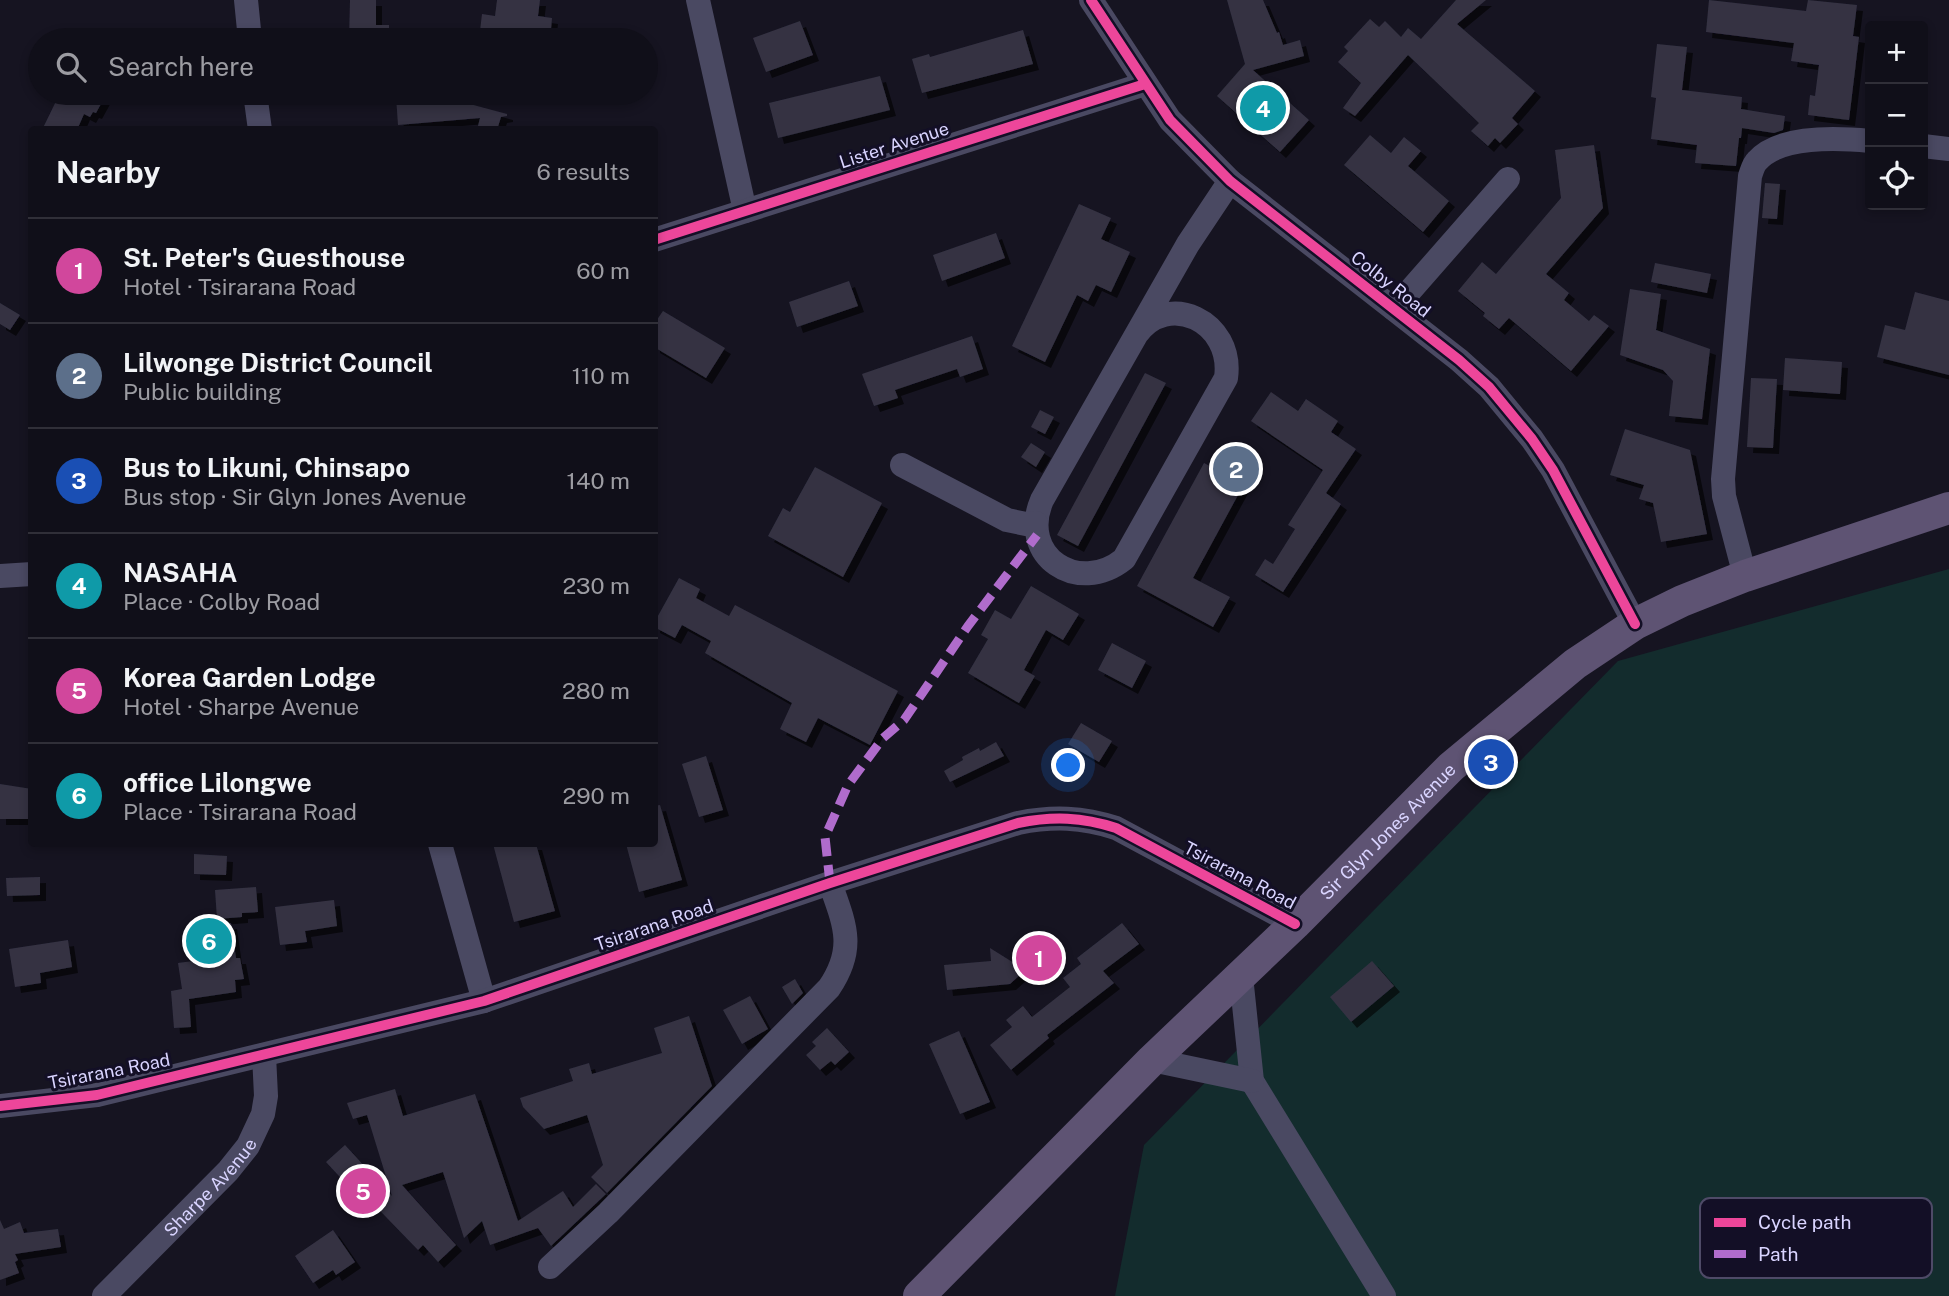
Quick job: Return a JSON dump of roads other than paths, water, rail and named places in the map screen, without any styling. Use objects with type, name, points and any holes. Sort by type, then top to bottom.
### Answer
[{"type":"main road","name":"Sir Glyn Jones Avenue","points":[[919,1296],[1152,1059],[1295,924],[1451,767],[1575,664],[1635,624],[1682,601],[1745,576],[1949,508]]},
{"type":"street","points":[[246,0],[249,28]]},
{"type":"street","points":[[698,0],[745,211]]},
{"type":"street","name":"Colby Road","points":[[1091,0],[1170,120],[1199,152],[1230,181],[1395,309],[1489,387],[1532,439],[1571,502],[1635,624]]},
{"type":"street","name":"Lister Avenue","points":[[658,239],[1145,84]]},
{"type":"street","points":[[257,105],[260,126]]},
{"type":"street","points":[[1745,576],[1724,496],[1723,479],[1750,176],[1755,163],[1766,154],[1794,143],[1810,140],[1865,141]]},
{"type":"street","points":[[1928,147],[1949,149]]},
{"type":"street","points":[[1395,309],[1508,179]]},
{"type":"street","points":[[1136,335],[1149,323],[1172,314],[1184,315],[1207,324],[1216,332],[1227,354],[1226,378],[1131,549],[1114,566],[1091,574],[1068,571],[1057,565],[1041,546],[1036,523],[1042,500],[1136,335],[1188,244],[1230,181]]},
{"type":"street","points":[[902,465],[1007,520],[1036,523]]},
{"type":"street","points":[[0,576],[28,574]]},
{"type":"street","name":"Tsirarana Road","points":[[0,1106],[97,1095],[484,1001],[830,883],[1018,823],[1043,818],[1070,817],[1116,828],[1295,924]]},
{"type":"street","points":[[441,847],[484,1001]]},
{"type":"street","points":[[550,1266],[608,1213],[829,988],[845,958],[847,941],[845,924],[830,883]]},
{"type":"street","points":[[1241,976],[1252,1081],[1384,1296]]},
{"type":"street","name":"Sharpe Avenue","points":[[104,1296],[228,1171],[248,1146],[263,1114],[266,1096],[264,1055]]},
{"type":"street","points":[[1152,1059],[1252,1081]]},
{"type":"place","name":"NASAHA","points":[[1263,108]]},
{"type":"place","name":"Lilwonge District Council","points":[[1236,469]]},
{"type":"place","name":"Bus to Likuni, Chinsapo","points":[[1491,762]]},
{"type":"place","name":"office Lilongwe","points":[[209,941]]},
{"type":"place","name":"St. Peter's Guesthouse","points":[[1039,958]]},
{"type":"place","name":"Korea Garden Lodge","points":[[363,1191]]}]
